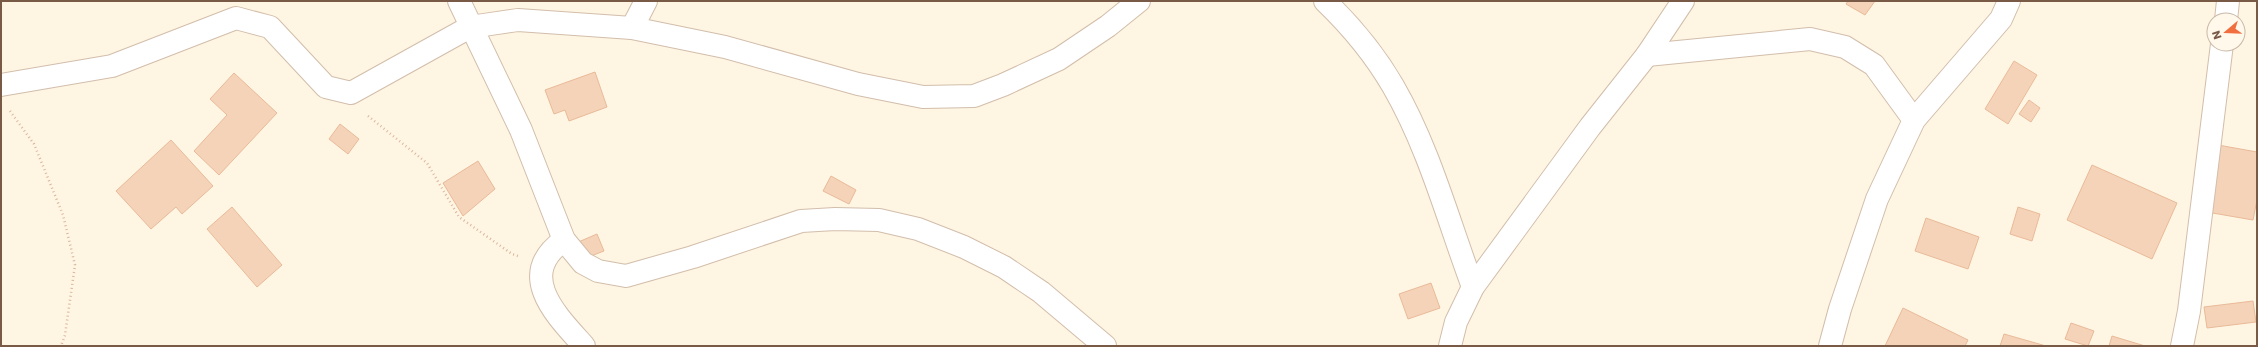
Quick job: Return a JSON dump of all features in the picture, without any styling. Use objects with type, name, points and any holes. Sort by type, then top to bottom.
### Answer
[{"type":"street","points":[[459,1],[470,27],[521,130],[564,240],[583,263],[598,271],[626,276],[693,257],[801,221],[834,219],[879,220],[918,229],[964,247],[1004,267],[1041,292],[1105,346]]},
{"type":"street","points":[[632,28],[646,1]]},
{"type":"street","points":[[3,95],[112,66],[236,18],[270,27],[326,87],[351,93],[470,27],[519,11],[632,28],[725,48],[858,84],[923,96],[974,96],[1003,85],[1059,59],[1108,26],[1138,1]]},
{"type":"street","points":[[1325,1],[1368,48],[1393,86],[1412,124],[1473,287]]},
{"type":"street","points":[[1450,346],[1456,322],[1473,287],[1590,127],[1647,55],[1683,1]]},
{"type":"street","points":[[1830,346],[1840,309],[1877,199],[1914,120],[2002,19],[2009,1]]},
{"type":"street","points":[[2227,12],[2228,1]]},
{"type":"street","points":[[1647,55],[1810,39],[1845,47],[1874,65],[1914,120]]},
{"type":"street","points":[[2182,346],[2189,311],[2221,52]]},
{"type":"street","points":[[564,240],[557,245],[542,264],[541,274],[546,296],[555,314],[584,346]]},
{"type":"path","points":[[351,93],[361,111],[427,163],[459,217],[512,254],[542,264]]},
{"type":"path","points":[[3,95],[34,144],[63,215],[76,264],[65,335],[61,346]]},
{"type":"building","points":[[1848,1],[1875,1],[1865,15],[1846,4]]},
{"type":"building","points":[[2014,61],[2037,75],[2008,124],[1985,109]]},
{"type":"building","points":[[595,72],[607,107],[569,121],[565,110],[554,114],[545,90]]},
{"type":"building","points":[[234,73],[277,113],[219,175],[194,151],[227,115],[210,99]]},
{"type":"building","points":[[2029,100],[2040,108],[2031,122],[2019,114]]},
{"type":"building","points":[[340,124],[359,139],[348,154],[329,139]]},
{"type":"building","points":[[171,140],[213,186],[182,214],[176,207],[151,229],[116,191]]},
{"type":"building","points":[[2218,145],[2257,152],[2257,200],[2253,220],[2201,211]]},
{"type":"building","points":[[478,161],[495,189],[463,216],[443,183]]},
{"type":"building","points":[[2092,165],[2177,203],[2152,259],[2067,220]]},
{"type":"building","points":[[831,176],[856,190],[849,204],[823,191]]},
{"type":"building","points":[[232,207],[282,265],[257,287],[207,229]]},
{"type":"building","points":[[2018,207],[2040,214],[2032,241],[2010,234]]},
{"type":"building","points":[[1926,218],[1979,237],[1968,269],[1915,251]]},
{"type":"building","points":[[597,234],[604,251],[583,259],[576,243]]},
{"type":"building","points":[[1431,283],[1440,308],[1408,319],[1399,294]]},
{"type":"building","points":[[2253,301],[2256,322],[2207,328],[2204,307]]},
{"type":"building","points":[[1903,308],[1968,340],[1965,346],[1885,346]]},
{"type":"building","points":[[2071,323],[2094,331],[2088,346],[2065,339]]},
{"type":"building","points":[[2004,334],[2046,346],[2000,346]]},
{"type":"building","points":[[2112,336],[2145,346],[2109,346]]}]
